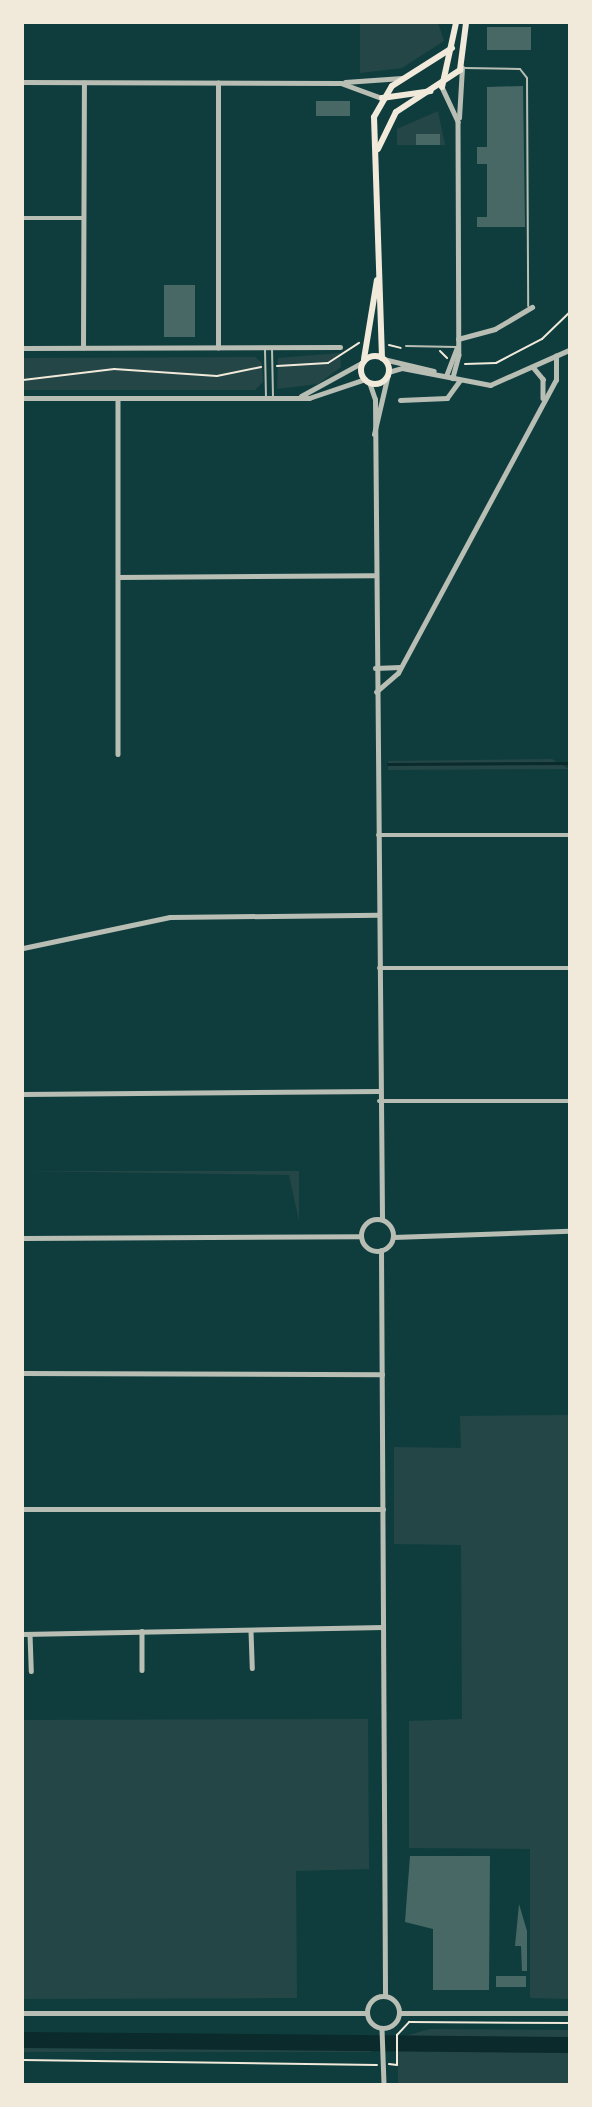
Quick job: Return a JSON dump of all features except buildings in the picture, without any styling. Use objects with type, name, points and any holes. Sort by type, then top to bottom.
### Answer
[{"type":"main road","points":[[442,87],[456,23]]},
{"type":"main road","points":[[377,151],[394,115],[442,87],[461,68],[466,23]]},
{"type":"main road","points":[[377,278],[363,362],[367,381],[388,373],[382,358],[377,278],[377,151],[373,123],[382,98],[405,78],[452,48]]},
{"type":"main road","points":[[382,98],[433,91]]},
{"type":"main road","points":[[363,362],[382,358]]},
{"type":"street","points":[[446,376],[454,360],[458,340],[458,122],[461,68]]},
{"type":"street","points":[[23,82],[341,83],[405,78]]},
{"type":"street","points":[[83,348],[84,83]]},
{"type":"street","points":[[218,83],[218,348]]},
{"type":"street","points":[[341,83],[382,98]]},
{"type":"street","points":[[442,87],[458,122]]},
{"type":"street","points":[[23,218],[83,218]]},
{"type":"street","points":[[458,340],[530,309]]},
{"type":"street","points":[[23,348],[340,347]]},
{"type":"street","points":[[382,358],[415,362],[446,376],[490,385],[569,350]]},
{"type":"street","points":[[375,693],[403,663],[543,398],[558,375],[556,356]]},
{"type":"street","points":[[295,398],[363,362]]},
{"type":"street","points":[[533,367],[543,380],[543,398]]},
{"type":"street","points":[[373,440],[388,373],[446,376]]},
{"type":"street","points":[[400,400],[447,398],[460,380]]},
{"type":"street","points":[[23,398],[295,398],[367,381],[373,440],[382,1219],[393,1237]]},
{"type":"street","points":[[118,399],[118,754]]},
{"type":"street","points":[[118,577],[374,575]]},
{"type":"street","points":[[375,668],[393,670],[403,663]]},
{"type":"street","points":[[377,835],[569,835]]},
{"type":"street","points":[[23,947],[170,918],[378,915]]},
{"type":"street","points":[[379,968],[569,968]]},
{"type":"street","points":[[23,1094],[379,1091]]},
{"type":"street","points":[[379,1101],[569,1101]]},
{"type":"street","points":[[361,1236],[367,1223],[382,1219]]},
{"type":"street","points":[[400,2013],[385,1995],[381,1250],[393,1237],[569,1231]]},
{"type":"street","points":[[23,1238],[361,1236]]},
{"type":"street","points":[[361,1236],[366,1246],[381,1250]]},
{"type":"street","points":[[23,1373],[382,1374]]},
{"type":"street","points":[[23,1509],[383,1509]]},
{"type":"street","points":[[23,1634],[383,1627]]},
{"type":"street","points":[[142,1631],[142,1670]]},
{"type":"street","points":[[251,1631],[252,1668]]},
{"type":"street","points":[[30,1634],[31,1671]]},
{"type":"street","points":[[366,2013],[370,2002],[385,1995]]},
{"type":"street","points":[[383,2032],[400,2013],[569,2012]]},
{"type":"street","points":[[23,2013],[366,2013],[383,2032],[384,2084]]},
{"type":"lane","points":[[461,68],[520,69],[527,78],[530,309]]},
{"type":"lane","points":[[406,346],[457,348]]},
{"type":"lane","points":[[265,348],[270,398]]},
{"type":"lane","points":[[270,398],[272,348]]},
{"type":"path","points":[[440,346],[440,356],[454,360],[496,363],[542,339],[569,313]]},
{"type":"path","points":[[23,380],[114,369],[224,375],[272,366],[332,362],[363,341]]},
{"type":"path","points":[[381,341],[400,351],[406,346]]},
{"type":"path","points":[[23,2060],[397,2065],[397,2035],[409,2022],[569,2023]]},
{"type":"shaded area","points":[[360,23],[438,23],[444,41],[402,68],[360,73]]},
{"type":"shaded area","points":[[438,111],[445,145],[397,145],[397,129]]},
{"type":"shaded area","points":[[340,353],[341,367],[318,384],[277,389],[278,358]]},
{"type":"shaded area","points":[[255,357],[262,363],[263,382],[255,390],[23,390],[23,358]]},
{"type":"shaded area","points":[[552,759],[569,769],[388,770],[388,761]]},
{"type":"shaded area","points":[[23,1171],[299,1171],[299,1221],[289,1175]]},
{"type":"shaded area","points":[[569,1415],[569,1999],[530,1998],[530,1849],[409,1848],[409,1721],[462,1719],[461,1545],[394,1544],[394,1447],[461,1448],[460,1416]]},
{"type":"shaded area","points":[[368,1719],[369,1869],[296,1871],[297,1998],[23,1999],[23,1720]]},
{"type":"shaded area","points":[[430,2029],[569,2030],[569,2084],[398,2084],[398,2038]]},
{"type":"shaded area","points":[[23,2038],[371,2038],[371,2052],[23,2052]]},
{"type":"waterway","points":[[388,764],[569,763]]},
{"type":"waterway","points":[[23,2040],[569,2045]]}]
